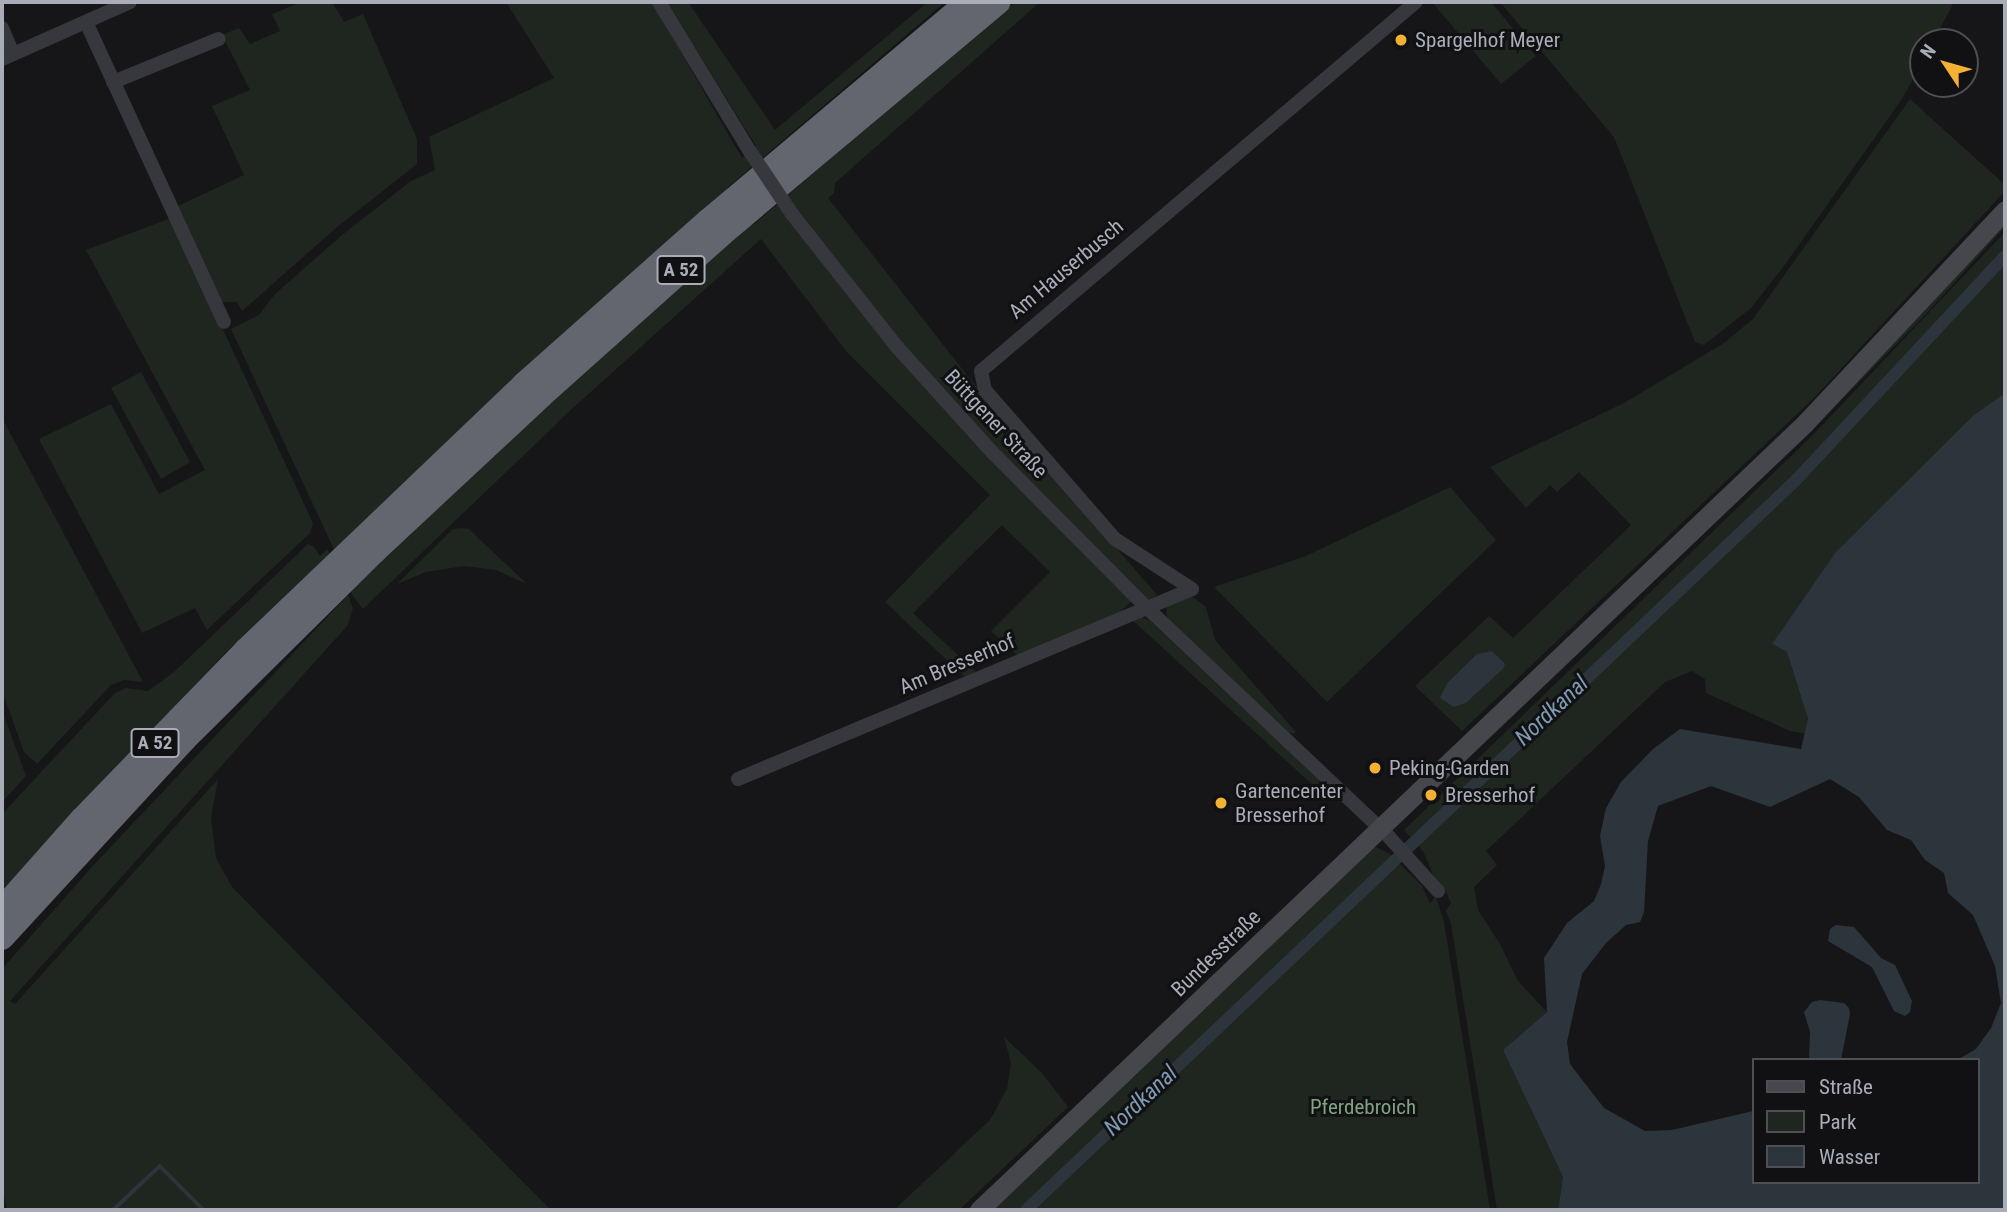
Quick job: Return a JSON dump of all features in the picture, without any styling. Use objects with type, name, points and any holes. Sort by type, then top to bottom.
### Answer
[{"type":"highway","name":"A 52","points":[[2,938],[11,913],[185,739],[318,592],[524,384],[698,229],[968,2]]},
{"type":"highway","name":"A 52","points":[[367,544],[541,396],[722,234],[998,2]]},
{"type":"highway","points":[[2,952],[11,913]]},
{"type":"main road","name":"Bundesstraße","points":[[979,1210],[1805,423],[2005,210]]},
{"type":"street","points":[[2,28],[7,57],[130,2]]},
{"type":"street","name":"Büttgener Straße","points":[[659,2],[749,150],[792,214],[851,291],[948,405],[1146,607],[1381,829],[1438,891]]},
{"type":"street","name":"Am Hauserbusch","points":[[1192,589],[1115,539],[985,390],[981,371],[1416,2]]},
{"type":"street","points":[[86,22],[224,322]]},
{"type":"street","points":[[113,82],[219,39]]},
{"type":"street","name":"Am Bresserhof","points":[[738,779],[1192,589]]},
{"type":"green space","points":[[302,2],[332,2],[344,22],[363,14],[417,139],[417,164],[336,228],[242,311],[237,302],[218,302],[174,208],[244,175],[212,106],[250,90],[222,35],[239,28],[250,44],[280,31],[272,14]]},
{"type":"green space","points":[[506,2],[652,2],[742,158],[756,146],[667,2],[688,2],[775,130],[928,2],[945,2],[727,188],[753,225],[1015,2],[1040,2],[835,183],[834,193],[828,198],[970,379],[1157,595],[1150,599],[1132,601],[1119,613],[1018,656],[991,631],[1050,572],[1002,525],[913,613],[977,673],[966,678],[885,602],[990,495],[846,351],[761,239],[574,407],[363,609],[351,593],[332,545],[231,329],[259,315],[275,294],[342,235],[411,181],[435,170],[429,137],[554,78]]},
{"type":"green space","points":[[1432,2],[1491,2],[1536,56],[1501,84]]},
{"type":"green space","points":[[1500,2],[1954,2],[1940,28],[1909,28],[1909,86],[1902,99],[1784,266],[1751,308],[1704,345],[1695,342],[1614,137]]},
{"type":"green space","points":[[1910,99],[2005,185],[2005,191],[1815,397],[1462,731],[1415,686],[1489,616],[1513,638],[1631,525],[1579,472],[1557,492],[1550,485],[1526,508],[1490,467],[1624,403],[1724,343],[1753,319]],"holes":[[[1492,651],[1503,669],[1466,703],[1454,707],[1448,682],[1477,655]]]},
{"type":"green space","points":[[171,218],[313,523],[310,533],[207,630],[195,608],[142,633],[39,439],[111,404],[159,494],[205,470],[86,250]]},
{"type":"green space","points":[[2005,220],[2005,227],[1925,315],[1812,430],[1464,763],[1462,760]]},
{"type":"green space","points":[[2005,232],[2005,393],[1974,415],[1772,644],[1787,652],[1808,719],[1807,734],[1790,731],[1706,693],[1705,679],[1692,671],[1665,682],[1486,851],[1497,865],[1474,887],[1478,910],[1500,944],[1518,981],[1547,1012],[1503,1050],[1563,1177],[1558,1210],[1497,1210],[1451,924],[1446,911],[1451,903],[1445,889],[1435,879],[1423,851],[1404,830],[1815,433]]},
{"type":"green space","points":[[141,372],[190,462],[161,479],[111,388]]},
{"type":"green space","points":[[2,418],[143,682],[124,680],[111,685],[37,764],[24,752],[2,691]]},
{"type":"green space","points":[[1450,487],[1496,540],[1327,702],[1214,587],[1306,556]]},
{"type":"green space","points":[[453,529],[469,529],[527,584],[496,570],[464,566],[426,572],[397,584]]},
{"type":"green space","points":[[308,544],[314,547],[320,556],[327,549],[330,555],[225,653],[2,892],[2,814],[115,693],[126,688],[148,691],[174,672]]},
{"type":"green space","points":[[348,595],[353,608],[348,625],[10,1001],[15,1004],[218,779],[211,818],[216,858],[232,887],[551,1210],[7,1210],[2,1188],[2,969],[91,868]]},
{"type":"green space","points":[[1190,595],[1206,607],[1215,640],[1296,732],[1294,734],[1280,729],[1167,618],[1166,604]]},
{"type":"green space","points":[[1138,615],[1150,621],[1322,783],[1316,788],[1130,618]]},
{"type":"green space","points":[[2,710],[26,776],[2,802]]},
{"type":"green space","name":"Pferdebroich","points":[[1372,845],[1390,854],[1422,886],[1430,903],[1436,897],[1444,922],[1490,1210],[987,1210]]},
{"type":"green space","points":[[1004,1037],[1042,1073],[1068,1107],[959,1210],[894,1210],[990,1120],[1007,1089],[1011,1063]]},
{"type":"water","points":[[2005,393],[2005,1210],[1558,1210],[1563,1177],[1503,1050],[1547,1012],[1544,958],[1567,923],[1594,901],[1605,866],[1600,836],[1606,808],[1621,782],[1653,749],[1680,729],[1801,749],[1808,719],[1787,652],[1772,644],[1836,552],[1974,415]],"holes":[[[1830,779],[1859,797],[1887,830],[1911,840],[1925,860],[1944,873],[1948,893],[1973,915],[1995,966],[2001,1003],[1991,1028],[1976,1049],[1960,1058],[1979,1058],[1979,1184],[1752,1184],[1752,1111],[1672,1130],[1645,1131],[1604,1108],[1570,1064],[1567,1042],[1582,974],[1606,943],[1626,925],[1640,922],[1644,912],[1648,841],[1658,806],[1711,786],[1770,807]]]},
{"type":"water","points":[[1492,651],[1505,664],[1503,669],[1466,703],[1454,707],[1440,698],[1448,682],[1477,654]]},
{"type":"water","points":[[1836,925],[1854,927],[1881,958],[1895,965],[1912,1001],[1910,1012],[1905,1016],[1894,1011],[1872,967],[1828,941],[1830,929]]},
{"type":"water","points":[[1820,1000],[1844,1003],[1849,1008],[1841,1058],[1809,1058],[1810,1032],[1804,1012],[1812,1002]]},
{"type":"waterway","name":"Nordkanal","points":[[1026,1210],[1797,479],[2005,256]]},
{"type":"waterway","points":[[113,1210],[160,1166],[204,1210]]},
{"type":"place","name":"Spargelhof Meyer","points":[[1401,40]]},
{"type":"place","name":"Peking-Garden","points":[[1375,768]]},
{"type":"place","name":"Bresserhof","points":[[1431,795]]},
{"type":"place","name":"Gartencenter Bresserhof","points":[[1221,803]]}]
